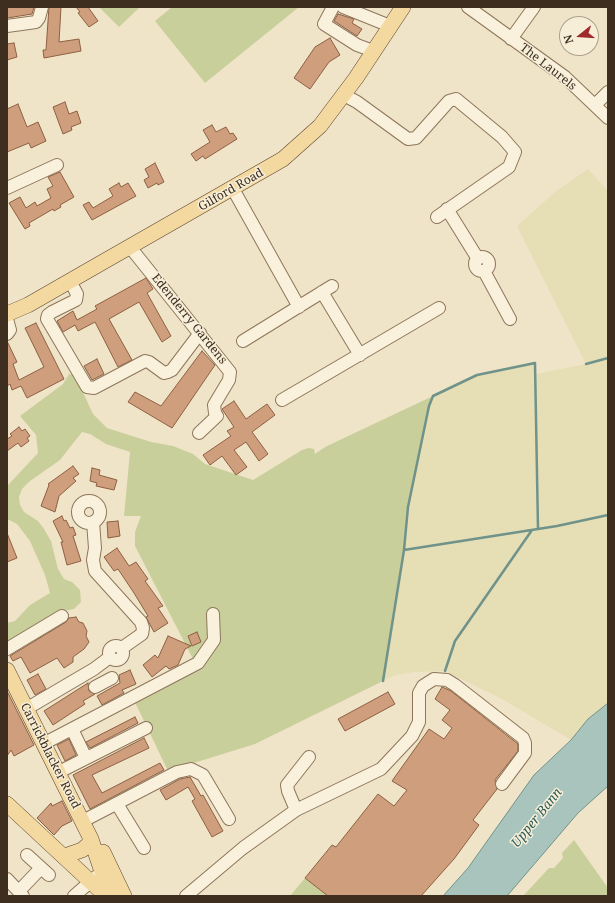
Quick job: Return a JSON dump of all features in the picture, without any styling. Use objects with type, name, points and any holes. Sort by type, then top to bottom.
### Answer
[{"type":"main road","name":"Gilford Road","points":[[7,314],[70,281],[233,189],[288,155],[320,126],[344,95],[403,7]]},
{"type":"main road","name":"Carrickblacker Road","points":[[7,670],[92,840],[103,877]]},
{"type":"main road","points":[[7,804],[63,852],[103,877],[124,896]]},
{"type":"main road","points":[[63,852],[82,850],[92,840]]},
{"type":"main road","points":[[103,877],[106,896]]},
{"type":"main road","points":[[103,877],[116,896]]},
{"type":"street","points":[[7,26],[36,22],[40,18],[42,7]]},
{"type":"street","points":[[333,7],[324,24],[357,44],[373,51]]},
{"type":"street","points":[[343,7],[390,26]]},
{"type":"street","name":"The Laurels","points":[[468,7],[565,77],[608,118]]},
{"type":"street","name":"The Laurels","points":[[511,38],[534,7]]},
{"type":"street","points":[[595,105],[608,92]]},
{"type":"street","points":[[344,95],[357,102],[408,139],[416,138],[449,101],[456,98],[502,137],[515,152],[510,167],[437,216]]},
{"type":"street","points":[[7,188],[58,165]]},
{"type":"street","points":[[233,189],[299,307]]},
{"type":"street","points":[[447,209],[478,259],[482,257],[488,260],[489,266],[484,271],[510,319]]},
{"type":"street","name":"Edenderry Gardens","points":[[130,246],[230,372],[229,380],[214,405],[217,416],[199,434]]},
{"type":"street","points":[[70,281],[77,294],[76,300],[52,312],[47,319],[87,387],[94,388],[145,361],[149,362],[164,373],[168,372],[172,370],[200,333]]},
{"type":"street","points":[[243,341],[327,289],[360,355]]},
{"type":"street","points":[[282,400],[439,308]]},
{"type":"street","points":[[7,319],[10,330],[7,334]]},
{"type":"street","points":[[26,709],[96,668],[110,657],[109,650],[113,646],[122,648],[142,634],[143,628],[141,622],[95,571],[93,560],[96,548],[93,522]]},
{"type":"street","points":[[43,744],[198,663],[214,640],[213,614]]},
{"type":"street","points":[[7,649],[62,616]]},
{"type":"street","points":[[96,668],[104,682]]},
{"type":"street","points":[[186,896],[243,848],[296,810],[381,769],[412,736],[420,722],[419,693],[423,686],[434,679],[447,680],[455,685],[523,738],[526,743],[524,752],[502,784]]},
{"type":"street","points":[[59,772],[146,728]]},
{"type":"street","points":[[72,729],[86,758]]},
{"type":"street","points":[[296,810],[287,785],[309,757]]},
{"type":"street","points":[[83,821],[177,772],[191,769],[203,775],[229,819]]},
{"type":"street","points":[[117,804],[144,848]]},
{"type":"street","points":[[14,890],[45,872],[27,855]]},
{"type":"street","points":[[74,896],[103,877]]},
{"type":"shaded area","points":[[588,169],[608,191],[608,703],[588,719],[571,740],[502,699],[445,671],[414,672],[396,675],[383,681],[404,550],[408,507],[429,406],[433,396],[477,375],[535,363],[536,374],[586,364],[517,226],[555,192]]},
{"type":"green space","points":[[99,7],[140,7],[119,27]]},
{"type":"green space","points":[[172,7],[299,7],[205,83],[155,21]]},
{"type":"green space","points":[[69,374],[75,375],[93,414],[107,428],[151,442],[173,446],[193,454],[205,464],[253,480],[302,450],[309,448],[314,449],[315,454],[325,447],[433,396],[429,406],[408,507],[404,550],[383,681],[255,744],[168,771],[131,694],[194,661],[135,546],[135,532],[141,516],[124,516],[130,452],[106,444],[90,434],[82,432],[60,460],[30,481],[22,489],[19,497],[20,505],[24,512],[38,521],[44,529],[51,541],[58,569],[64,579],[72,582],[80,590],[81,602],[74,609],[54,613],[7,645],[7,623],[15,621],[30,605],[50,593],[45,575],[30,541],[17,524],[7,519],[7,486],[38,453],[36,435],[20,416],[63,384]]},
{"type":"green space","points":[[574,840],[608,888],[608,896],[523,896],[549,868],[554,868],[563,858],[562,853]]},
{"type":"green space","points":[[305,878],[328,896],[290,896]]},
{"type":"water","name":"Upper Bann","points":[[608,703],[608,786],[578,813],[507,896],[443,896],[468,868],[534,775],[571,740],[588,719]]},
{"type":"building","points":[[7,7],[34,7],[32,14],[7,18]]},
{"type":"building","points":[[49,7],[61,7],[59,42],[79,39],[81,51],[44,58],[43,50],[46,50]]},
{"type":"building","points":[[76,7],[88,7],[98,21],[89,27],[78,13],[80,12]]},
{"type":"building","points":[[338,14],[354,19],[352,23],[362,29],[357,36],[334,21]]},
{"type":"building","points":[[330,38],[340,55],[329,62],[310,89],[294,78],[315,47]]},
{"type":"building","points":[[14,43],[17,57],[7,60],[7,44]]},
{"type":"building","points":[[65,102],[69,114],[77,111],[81,123],[71,127],[72,130],[63,134],[53,107]]},
{"type":"building","points":[[18,104],[27,127],[38,122],[46,141],[31,148],[29,143],[7,152],[7,109]]},
{"type":"building","points":[[212,125],[216,132],[226,127],[230,134],[233,133],[237,139],[205,159],[203,156],[196,161],[191,154],[210,142],[203,130]]},
{"type":"building","points":[[155,163],[164,182],[158,185],[157,183],[148,188],[144,180],[149,177],[145,169]]},
{"type":"building","points":[[60,172],[74,197],[60,205],[61,207],[54,211],[53,209],[29,223],[30,226],[25,229],[9,203],[20,197],[26,208],[35,202],[37,206],[51,198],[47,189],[53,186],[48,177]]},
{"type":"building","points":[[119,183],[121,187],[128,183],[136,196],[92,220],[83,205],[89,202],[93,208],[113,196],[109,189]]},
{"type":"building","points":[[146,278],[153,289],[147,293],[171,336],[162,342],[139,302],[109,319],[132,360],[118,367],[95,322],[78,331],[75,325],[63,332],[57,321],[73,311],[77,320],[97,309],[95,306]]},
{"type":"building","points":[[36,323],[64,379],[27,398],[21,386],[12,390],[10,384],[7,386],[7,341],[17,362],[13,364],[19,380],[44,367],[25,328]]},
{"type":"building","points":[[202,351],[215,365],[172,428],[128,402],[135,392],[161,406]]},
{"type":"building","points":[[97,359],[104,374],[92,380],[84,366]]},
{"type":"building","points":[[234,401],[246,419],[267,404],[275,415],[252,432],[268,454],[259,461],[246,442],[234,450],[247,467],[236,475],[222,456],[210,465],[203,455],[231,436],[227,431],[234,427],[222,409]]},
{"type":"building","points":[[19,427],[22,431],[25,429],[30,436],[27,438],[29,441],[21,447],[18,443],[7,451],[7,439],[12,436],[10,434]]},
{"type":"building","points":[[73,466],[79,474],[73,478],[76,481],[59,496],[55,512],[41,506],[49,485],[48,484]]},
{"type":"building","points":[[92,468],[100,470],[99,475],[117,480],[114,490],[96,486],[97,483],[90,481]]},
{"type":"building","points":[[62,516],[70,528],[73,527],[76,535],[73,536],[81,561],[67,565],[61,542],[63,542],[53,521]]},
{"type":"building","points":[[118,521],[120,536],[108,538],[107,522]]},
{"type":"building","points":[[7,533],[17,558],[7,562]]},
{"type":"building","points":[[117,548],[129,566],[136,562],[148,579],[145,581],[163,606],[158,608],[168,623],[154,632],[146,617],[148,616],[118,569],[114,571],[104,557]]},
{"type":"building","points":[[76,617],[79,622],[83,623],[87,631],[86,636],[89,642],[84,649],[73,657],[73,662],[64,668],[57,658],[30,673],[21,657],[13,661],[10,656],[66,622],[69,618]]},
{"type":"building","points":[[197,632],[201,642],[192,646],[188,636]]},
{"type":"building","points":[[168,636],[191,646],[185,649],[178,665],[169,669],[166,666],[152,677],[143,665],[155,655],[158,658]]},
{"type":"building","points":[[130,670],[136,684],[122,690],[124,693],[102,705],[97,696],[120,683],[119,675]]},
{"type":"building","points":[[38,674],[46,689],[35,695],[27,680]]},
{"type":"building","points":[[88,683],[89,691],[95,694],[83,701],[85,704],[53,725],[44,711]]},
{"type":"building","points":[[442,687],[451,691],[518,744],[518,751],[495,780],[497,789],[473,820],[479,825],[454,859],[421,896],[328,896],[305,878],[332,845],[336,847],[378,794],[394,806],[407,790],[392,781],[429,729],[444,739],[452,728],[442,720],[450,710],[435,699]]},
{"type":"building","points":[[7,691],[34,745],[14,756],[11,750],[7,756]]},
{"type":"building","points":[[388,692],[395,704],[345,731],[338,719]]},
{"type":"building","points":[[135,717],[138,723],[90,748],[86,742]]},
{"type":"building","points":[[144,738],[149,748],[92,775],[102,793],[160,763],[164,770],[90,809],[73,775]]},
{"type":"building","points":[[69,739],[76,755],[65,761],[57,745]]},
{"type":"building","points":[[190,777],[201,796],[203,795],[223,831],[212,837],[192,801],[195,799],[188,787],[166,800],[160,790],[180,779]]},
{"type":"building","points":[[62,801],[72,821],[62,826],[54,835],[37,818],[51,803],[52,806]]},
{"type":"waterway","points":[[586,364],[608,358]]},
{"type":"waterway","points":[[383,681],[404,550],[408,507],[429,406],[433,396],[477,375],[535,363],[538,529]]},
{"type":"waterway","points":[[404,550],[557,526],[608,515]]},
{"type":"waterway","points":[[445,671],[455,641],[532,530]]}]
